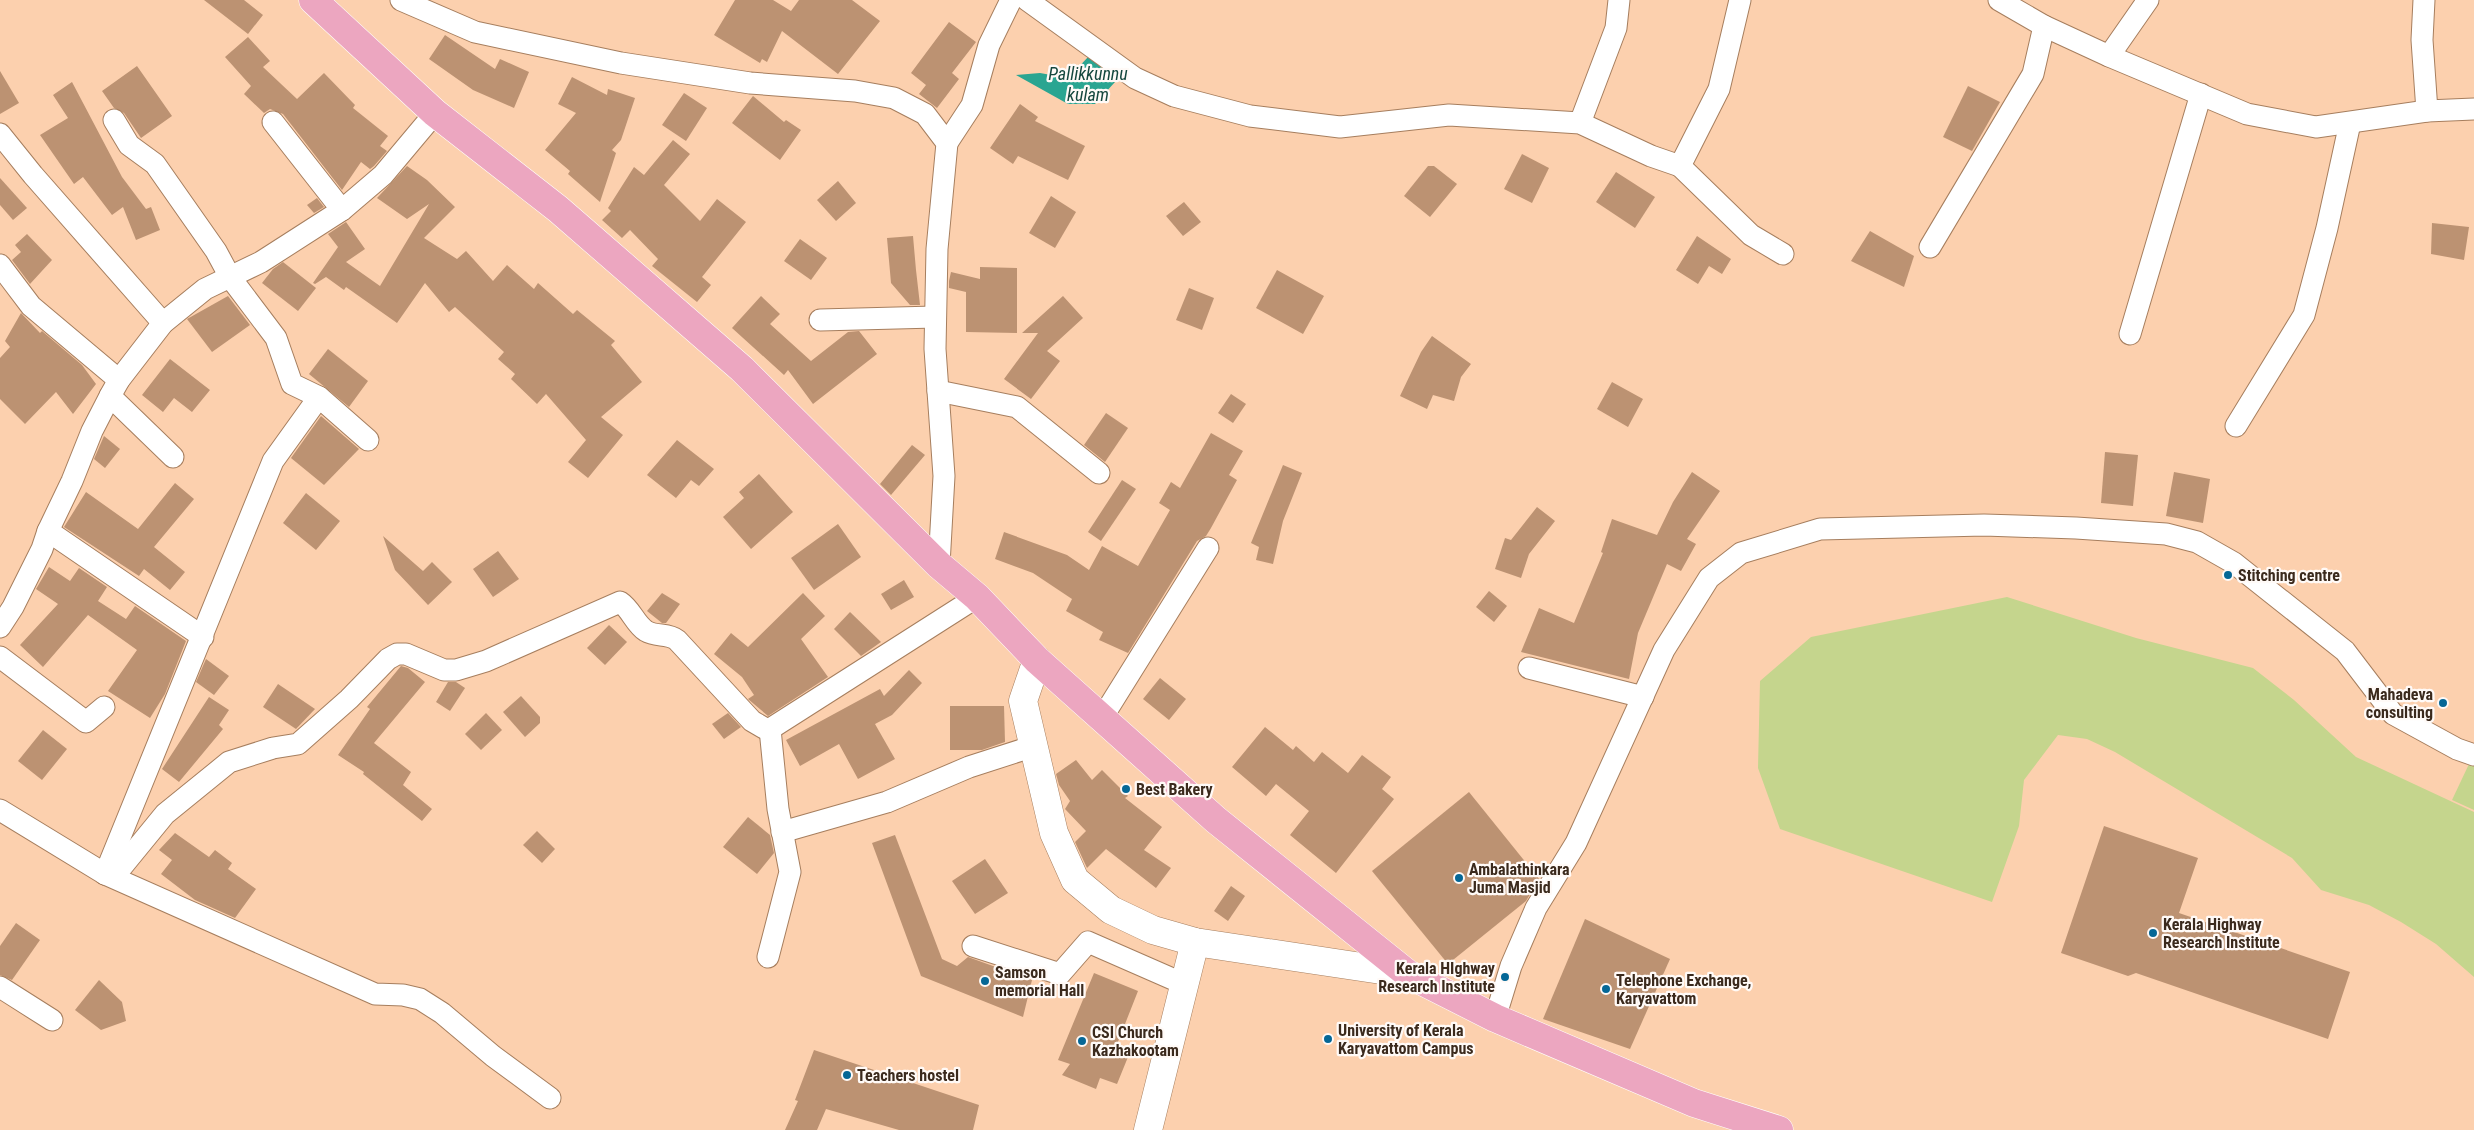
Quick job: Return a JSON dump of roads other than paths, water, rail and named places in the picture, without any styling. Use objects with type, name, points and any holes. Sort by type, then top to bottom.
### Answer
[{"type":"main road","points":[[313,0],[435,113],[558,209],[742,369],[939,565],[977,597],[1037,660],[1216,820],[1408,974],[1495,1018],[1694,1103],[1779,1130]]},
{"type":"main road","points":[[1037,660],[1023,701],[1054,833],[1075,880],[1111,910],[1153,930],[1195,942],[1408,974]]},
{"type":"main road","points":[[1148,1130],[1195,942]]},
{"type":"street","points":[[401,0],[475,32],[621,63],[750,83],[855,91],[894,98],[924,114],[948,143]]},
{"type":"street","points":[[939,565],[944,476],[935,317],[936,249],[948,143],[972,105],[989,45],[1010,0]]},
{"type":"street","points":[[1028,0],[1135,78],[1174,96],[1250,116],[1340,127],[1449,116],[1580,123],[1651,156],[1680,166],[1751,235],[1783,254]]},
{"type":"street","points":[[1580,123],[1616,28],[1619,0]]},
{"type":"street","points":[[1680,166],[1719,89],[1740,0]]},
{"type":"street","points":[[2000,0],[2044,26],[2109,56],[2247,114],[2316,128],[2427,111],[2474,109]]},
{"type":"street","points":[[2109,56],[2148,0]]},
{"type":"street","points":[[2424,0],[2422,40],[2427,111]]},
{"type":"street","points":[[1930,247],[2033,74],[2044,26]]},
{"type":"street","points":[[2130,334],[2201,94]]},
{"type":"street","points":[[0,627],[13,607],[42,549],[48,530],[72,481],[92,431],[114,388],[163,323],[205,289],[260,262],[342,210],[383,175],[435,113]]},
{"type":"street","points":[[114,120],[129,145],[155,164],[216,251],[230,277],[276,338],[292,384],[318,397],[368,440]]},
{"type":"street","points":[[273,122],[342,210]]},
{"type":"street","points":[[2236,426],[2304,314],[2327,228],[2350,123]]},
{"type":"street","points":[[0,134],[32,175],[163,323]]},
{"type":"street","points":[[0,265],[31,306],[114,388],[173,457]]},
{"type":"street","points":[[820,320],[935,317]]},
{"type":"street","points":[[938,391],[1017,407],[1099,473]]},
{"type":"street","points":[[105,874],[273,461],[318,397]]},
{"type":"street","points":[[1495,1018],[1511,966],[1536,908],[1576,843],[1664,650],[1709,578],[1741,553],[1820,529],[1984,525],[2134,531],[2166,534],[2197,542],[2234,564],[2345,651],[2392,714],[2458,749],[2474,755]]},
{"type":"street","points":[[48,530],[203,637]]},
{"type":"street","points":[[1102,718],[1208,548]]},
{"type":"street","points":[[105,874],[120,869],[165,814],[229,762],[273,748],[298,744],[348,699],[388,659],[397,654],[406,654],[444,670],[456,670],[486,660],[620,602],[627,606],[640,626],[647,632],[672,636],[677,640],[752,721],[764,728],[770,729],[977,597]]},
{"type":"street","points":[[0,657],[86,722],[104,707]]},
{"type":"street","points":[[1529,668],[1643,697]]},
{"type":"street","points":[[768,957],[790,872],[782,832],[770,729]]},
{"type":"street","points":[[782,832],[887,802],[969,767],[1034,746]]},
{"type":"street","points":[[0,810],[105,874],[375,994],[403,995],[420,999],[442,1013],[493,1056],[550,1098]]},
{"type":"street","points":[[973,946],[1060,974],[1088,942],[1184,984]]},
{"type":"street","points":[[0,987],[52,1020]]},
{"type":"water","name":"Pallikkunnu kulam","points":[[1090,55],[1115,82],[1095,104],[1068,104],[1016,75],[1040,73],[1068,78]]},
{"type":"place","name":"Stitching centre","points":[[2228,575]]},
{"type":"place","name":"Mahadeva consulting","points":[[2443,703]]},
{"type":"place","name":"Best Bakery","points":[[1126,789]]},
{"type":"place","name":"Ambalathinkara Juma Masjid","points":[[1459,878]]},
{"type":"place","name":"Kerala Highway Research Institute","points":[[2153,933]]},
{"type":"place","name":"Kerala HIghway Research Institute","points":[[1505,977]]},
{"type":"place","name":"Samson memorial Hall","points":[[985,981]]},
{"type":"place","name":"Telephone Exchange, Karyavattom","points":[[1606,989]]},
{"type":"place","name":"University of Kerala Karyavattom Campus","points":[[1328,1039]]},
{"type":"place","name":"CSI Church Kazhakootam","points":[[1082,1041]]},
{"type":"place","name":"Teachers hostel","points":[[847,1075]]}]
